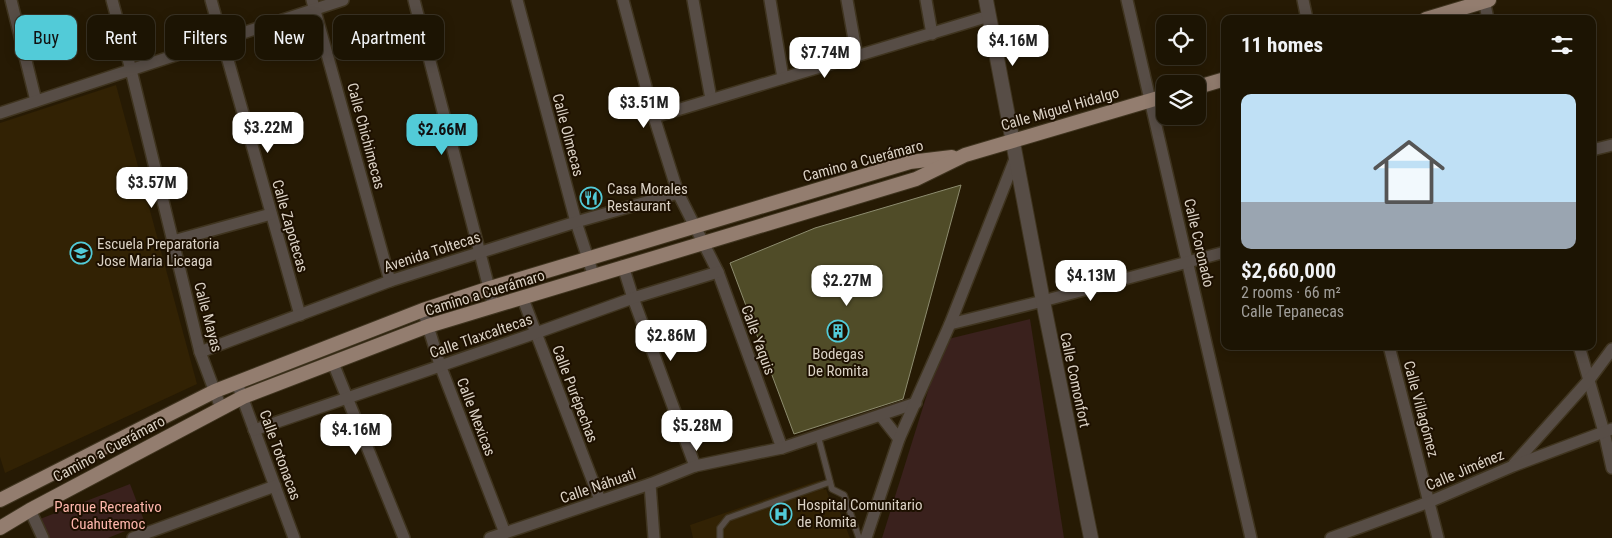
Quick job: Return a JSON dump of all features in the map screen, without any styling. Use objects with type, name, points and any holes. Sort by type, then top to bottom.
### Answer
[{"type":"main road","points":[[1438,15],[1485,0]]},
{"type":"main road","points":[[1206,85],[1221,80]]},
{"type":"main road","name":"Calle Miguel Hidalgo","points":[[965,155],[1156,99]]},
{"type":"main road","name":"Camino a Cuerámaro","points":[[0,500],[215,391],[423,310],[490,288],[910,162],[965,155]]},
{"type":"main road","name":"Camino a Cuerámaro","points":[[0,528],[30,510],[243,397],[428,326],[523,299],[623,266],[916,179],[965,155]]},
{"type":"street","points":[[11,0],[36,101]]},
{"type":"street","name":"Calle Mayas","points":[[112,0],[200,352],[221,408]]},
{"type":"street","name":"Calle Zapotecas","points":[[211,0],[215,15]]},
{"type":"street","points":[[245,32],[314,5],[343,0]]},
{"type":"street","points":[[414,0],[494,307]]},
{"type":"street","name":"Calle Olmecas","points":[[517,0],[576,222],[594,277]]},
{"type":"street","name":"Calle Yaquis","points":[[623,0],[654,117],[678,193],[718,272],[782,448]]},
{"type":"street","points":[[693,0],[711,99]]},
{"type":"street","points":[[770,0],[783,78]]},
{"type":"street","points":[[847,0],[857,56]]},
{"type":"street","points":[[926,0],[932,34]]},
{"type":"street","name":"Calle Comonfort","points":[[986,0],[1042,301],[1091,538]]},
{"type":"street","name":"Calle Coronado","points":[[1127,0],[1251,538]]},
{"type":"street","points":[[1303,0],[1306,15]]},
{"type":"street","points":[[1485,0],[1487,15]]},
{"type":"street","name":"Calle Chichimecas","points":[[314,5],[390,281]]},
{"type":"street","points":[[654,117],[989,16]]},
{"type":"street","points":[[0,113],[165,59]]},
{"type":"street","name":"Calle Zapotecas","points":[[227,60],[300,315]]},
{"type":"street","points":[[1596,149],[1612,145]]},
{"type":"street","points":[[866,538],[899,439],[950,324],[1015,159]]},
{"type":"street","name":"Avenida Toltecas","points":[[200,352],[390,281],[576,222],[678,193]]},
{"type":"street","points":[[173,241],[271,214]]},
{"type":"street","points":[[950,324],[1221,253]]},
{"type":"street","points":[[623,266],[632,298],[695,466]]},
{"type":"street","name":"Calle Tlaxcaltecas","points":[[254,430],[632,298],[718,272]]},
{"type":"street","name":"Calle Purépechas","points":[[523,299],[600,500]]},
{"type":"street","name":"Calle Mexicas","points":[[423,310],[440,365],[505,533]]},
{"type":"street","points":[[1513,466],[1588,380],[1612,349]]},
{"type":"street","name":"Calle Villagómez","points":[[1390,350],[1438,538]]},
{"type":"street","points":[[1580,350],[1588,380],[1608,430],[1612,468]]},
{"type":"street","points":[[333,363],[404,538]]},
{"type":"street","name":"Calle Totonacas","points":[[236,382],[294,538]]},
{"type":"street","name":"Calle Náhuatl","points":[[490,538],[650,484],[695,466],[782,448],[916,403]]},
{"type":"street","points":[[881,416],[899,439]]},
{"type":"street","name":"Calle Jiménez","points":[[1330,538],[1430,502],[1513,466],[1608,430]]},
{"type":"street","points":[[650,484],[654,538]]},
{"type":"street","points":[[133,538],[275,486]]},
{"type":"street","points":[[30,510],[43,538]]},
{"type":"lane","points":[[818,436],[832,489],[844,496],[859,538]]},
{"type":"lane","points":[[720,538],[720,528],[728,518],[830,482]]},
{"type":"shaded area","name":"Escuela Preparatoria Jose Maria Liceaga","points":[[116,85],[197,384],[5,473],[0,457],[0,123]]},
{"type":"shaded area","name":"Hospital Comunitario de Romita","points":[[820,480],[824,490],[826,489],[831,503],[836,502],[850,538],[693,538],[690,525]]},
{"type":"green space","points":[[1030,319],[1064,538],[882,538],[944,340]]},
{"type":"green space","name":"Parque Recreativo Cuahutemoc","points":[[130,484],[145,523],[108,538],[47,538],[40,519]]},
{"type":"building","name":"Bodegas De Romita","points":[[961,185],[903,399],[794,434],[730,263],[815,228]]},
{"type":"place","name":"Casa Morales Restaurant","points":[[591,198]]},
{"type":"place","name":"Escuela Preparatoria Jose Maria Liceaga","points":[[81,253]]},
{"type":"place","name":"Bodegas De Romita","points":[[838,331]]},
{"type":"place","name":"Hospital Comunitario de Romita","points":[[781,514]]}]
